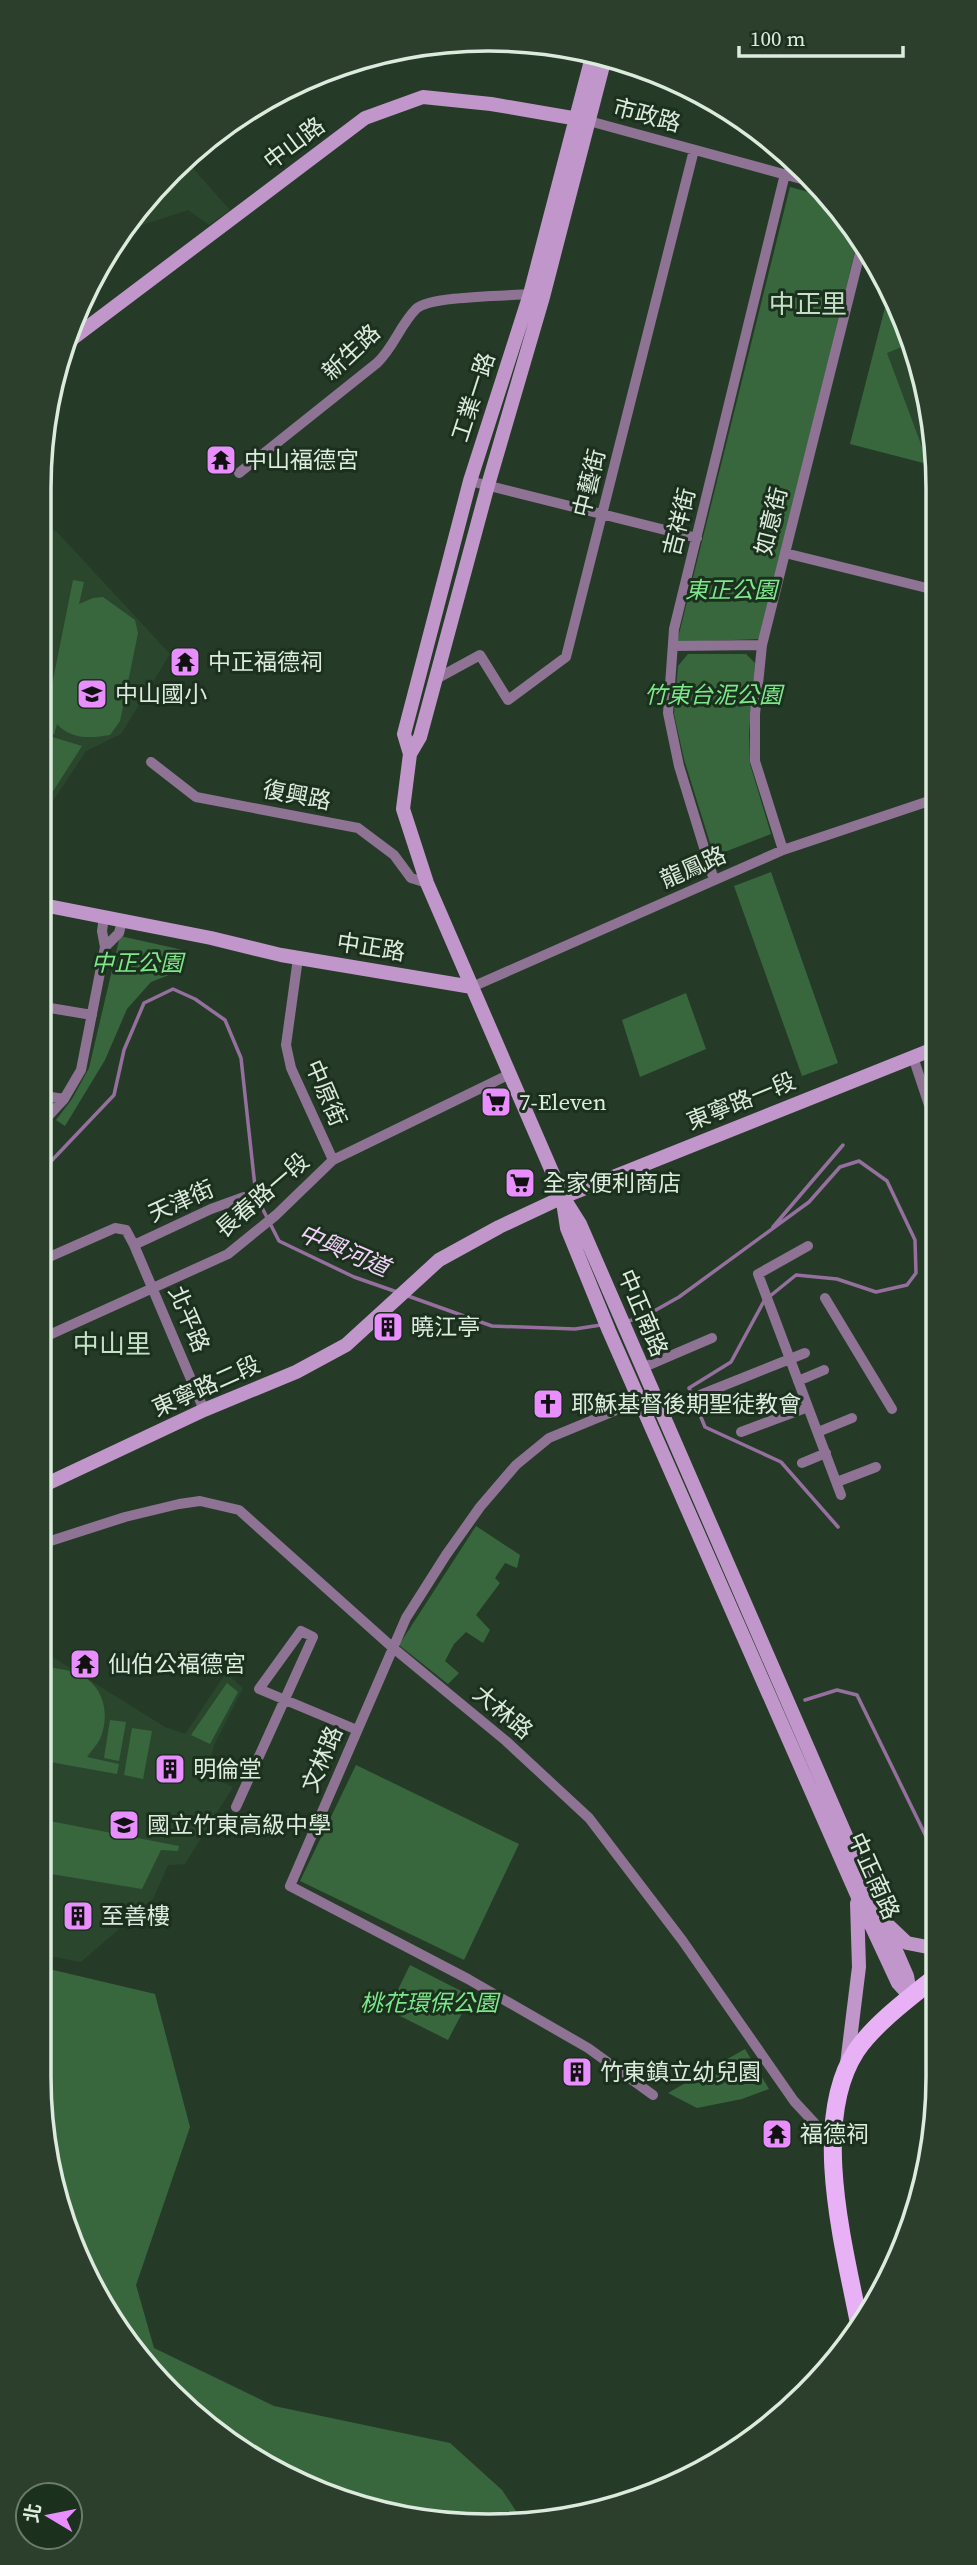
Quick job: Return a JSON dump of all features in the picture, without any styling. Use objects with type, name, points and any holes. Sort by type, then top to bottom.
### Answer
[{"type":"main road","points":[[857,2312],[837,2199],[832,2143],[836,2107],[856,2051],[877,2027],[926,1985]]},
{"type":"street","name":"工業一路","points":[[472,986],[427,883],[403,809],[404,792],[410,754],[420,737],[436,679],[568,174],[582,119],[591,63]]},
{"type":"street","name":"工業一路","points":[[582,119],[602,66]]},
{"type":"street","name":"中山路","points":[[79,333],[365,118],[423,97],[491,104],[582,119]]},
{"type":"street","name":"市政路","points":[[582,119],[796,177]]},
{"type":"street","name":"中藝街","points":[[436,679],[480,656],[508,699],[566,657],[694,150]]},
{"type":"street","name":"吉祥街","points":[[714,880],[679,766],[668,713],[674,629],[785,174]]},
{"type":"street","name":"如意街","points":[[783,850],[755,761],[755,714],[762,645],[859,256]]},
{"type":"street","name":"工業一路","points":[[410,754],[404,734],[470,481],[536,296]]},
{"type":"street","name":"新生路","points":[[239,473],[377,363],[388,352],[414,311],[421,305],[441,300],[536,296]]},
{"type":"street","points":[[470,481],[697,538]]},
{"type":"street","points":[[785,553],[926,588]]},
{"type":"street","points":[[673,646],[762,645]]},
{"type":"street","name":"復興路","points":[[151,762],[196,797],[358,828],[394,855],[411,878],[427,883]]},
{"type":"street","name":"龍鳳路","points":[[472,986],[783,850],[926,802]]},
{"type":"street","name":"中正路","points":[[51,907],[298,958],[472,986]]},
{"type":"street","points":[[51,1113],[64,1099],[81,1070],[105,947],[102,931],[104,918]]},
{"type":"street","points":[[105,947],[119,933],[122,921]]},
{"type":"street","name":"中原街","points":[[298,958],[286,1045],[291,1068],[332,1160]]},
{"type":"street","points":[[472,986],[562,1197]]},
{"type":"street","points":[[51,1008],[92,1015]]},
{"type":"street","name":"東寧路一段","points":[[562,1197],[926,1052]]},
{"type":"street","points":[[913,1057],[926,1096]]},
{"type":"street","name":"長春路一段","points":[[51,1334],[229,1254],[276,1215],[332,1160],[510,1074]]},
{"type":"street","points":[[51,1097],[64,1099]]},
{"type":"street","name":"天津街","points":[[134,1245],[211,1209],[244,1197]]},
{"type":"street","name":"東寧路二段","points":[[51,1482],[204,1410],[296,1372],[346,1345],[449,1253],[562,1197]]},
{"type":"street","name":"中正南路","points":[[562,1197],[580,1224],[642,1368],[646,1398],[660,1411],[907,1976],[911,1997]]},
{"type":"street","name":"中正南路","points":[[562,1197],[567,1228],[607,1324],[646,1398],[857,1895],[898,1983],[911,1997]]},
{"type":"street","points":[[51,1256],[115,1228],[126,1230],[134,1245]]},
{"type":"street","name":"北平路","points":[[134,1245],[204,1410]]},
{"type":"street","points":[[808,1246],[758,1274],[841,1494]]},
{"type":"street","points":[[825,1298],[892,1409]]},
{"type":"street","points":[[642,1368],[712,1338]]},
{"type":"street","points":[[660,1411],[805,1353]]},
{"type":"street","points":[[798,1381],[824,1370]]},
{"type":"street","name":"文林路","points":[[646,1398],[549,1438],[516,1465],[480,1507],[406,1618],[290,1886],[468,1979],[588,2048],[653,2095]]},
{"type":"street","points":[[741,1432],[808,1407]]},
{"type":"street","points":[[818,1432],[852,1418]]},
{"type":"street","points":[[802,1463],[826,1453]]},
{"type":"street","points":[[837,1482],[876,1467]]},
{"type":"street","name":"大林路","points":[[51,1541],[125,1517],[179,1504],[200,1501],[239,1510],[392,1647],[506,1741],[589,1818],[682,1940],[794,2101],[832,2143]]},
{"type":"street","points":[[236,1807],[285,1701],[313,1637],[301,1631],[259,1689],[285,1701],[357,1730]]},
{"type":"street","points":[[845,2076],[859,1967],[857,1895]]},
{"type":"street","points":[[882,1920],[907,1943],[926,1947]]},
{"type":"shaded area","points":[[192,167],[230,210],[209,225],[188,210],[138,226]]},
{"type":"shaded area","points":[[902,347],[918,403],[924,447],[922,448],[886,353]]},
{"type":"shaded area","name":"中山國小","points":[[51,530],[56,531],[170,654],[121,734],[86,751],[51,804]]},
{"type":"shaded area","name":"國立竹東高級中學","points":[[51,1656],[165,1727],[185,1734],[226,1673],[243,1688],[214,1745],[207,1776],[233,1787],[185,1864],[168,1865],[153,1899],[81,1962],[51,1956]]},
{"type":"green space","name":"東正公園","points":[[790,187],[811,193],[855,250],[760,639],[677,642]]},
{"type":"green space","points":[[886,305],[903,347],[887,353],[922,447],[924,446],[925,463],[850,444]]},
{"type":"green space","points":[[73,580],[84,582],[79,604],[103,597],[135,620],[138,633],[120,721],[110,735],[75,735],[57,724],[54,735],[51,734],[51,690]]},
{"type":"green space","name":"竹東台泥公園","points":[[688,654],[746,654],[755,663],[749,733],[750,764],[771,834],[714,856],[684,759],[674,714],[678,666]]},
{"type":"green space","points":[[51,737],[82,746],[51,794]]},
{"type":"green space","points":[[771,872],[838,1063],[802,1076],[734,886]]},
{"type":"green space","name":"中正公園","points":[[120,936],[183,950],[174,973],[151,982],[127,1009],[105,1060],[65,1126],[56,1120],[72,1099],[89,1068]]},
{"type":"green space","points":[[686,993],[706,1049],[640,1077],[622,1020]]},
{"type":"green space","points":[[476,1526],[520,1555],[517,1568],[505,1563],[495,1578],[500,1583],[476,1615],[490,1630],[483,1643],[466,1632],[454,1644],[445,1661],[459,1673],[448,1684],[399,1645]]},
{"type":"green space","points":[[51,1667],[77,1673],[93,1684],[99,1692],[105,1719],[99,1741],[87,1757],[119,1764],[117,1774],[51,1762]]},
{"type":"green space","points":[[227,1683],[238,1692],[210,1744],[191,1735]]},
{"type":"green space","points":[[110,1720],[126,1722],[119,1761],[104,1758]]},
{"type":"green space","points":[[132,1728],[152,1731],[143,1779],[124,1775]]},
{"type":"green space","points":[[356,1765],[519,1844],[464,1960],[300,1881]]},
{"type":"green space","points":[[51,1821],[179,1846],[178,1851],[161,1850],[142,1889],[51,1874]]},
{"type":"green space","name":"桃花環保公園","points":[[410,1965],[471,1996],[448,2040],[388,2010]]},
{"type":"green space","points":[[51,1969],[155,1994],[190,2127],[136,2285],[154,2348],[274,2406],[450,2443],[502,2490],[517,2513],[431,2511],[348,2491],[295,2469],[245,2440],[200,2406],[159,2365],[109,2295],[84,2244],[66,2190],[54,2134],[52,2105]]},
{"type":"green space","points":[[745,2049],[769,2089],[742,2099],[697,2108],[668,2093]]},
{"type":"waterway","name":"中興河道","points":[[51,1161],[114,1095],[124,1050],[144,1003],[173,989],[195,999],[225,1020],[241,1058],[256,1196],[279,1241],[354,1277],[397,1292]]},
{"type":"waterway","points":[[773,1227],[843,1145]]},
{"type":"waterway","points":[[626,1321],[640,1319],[679,1297],[809,1202],[840,1167],[859,1161],[887,1181],[915,1240],[916,1273],[907,1285],[876,1292],[837,1279],[796,1275],[764,1301],[731,1362],[689,1388],[705,1427],[781,1462],[838,1527]]},
{"type":"waterway","name":"中興河道","points":[[408,1296],[492,1326],[575,1329],[601,1325]]},
{"type":"waterway","points":[[805,1700],[837,1690],[857,1695],[926,1836]]},
{"type":"place","name":"中山福德宮","points":[[221,460]]},
{"type":"place","name":"中正福德祠","points":[[185,662]]},
{"type":"place","name":"中山國小","points":[[92,694]]},
{"type":"place","name":"7-Eleven","points":[[496,1102]]},
{"type":"place","name":"全家便利商店","points":[[520,1183]]},
{"type":"place","name":"曉江亭","points":[[388,1327]]},
{"type":"place","name":"耶穌基督後期聖徒教會","points":[[548,1404]]},
{"type":"place","name":"仙伯公福德宮","points":[[85,1664]]},
{"type":"place","name":"明倫堂","points":[[170,1769]]},
{"type":"place","name":"國立竹東高級中學","points":[[124,1825]]},
{"type":"place","name":"至善樓","points":[[78,1916]]},
{"type":"place","name":"竹東鎮立幼兒園","points":[[577,2072]]},
{"type":"place","name":"福德祠","points":[[777,2134]]},
{"type":"district","name":"中正里","points":[[808,304]]},
{"type":"district","name":"中山里","points":[[112,1344]]}]
